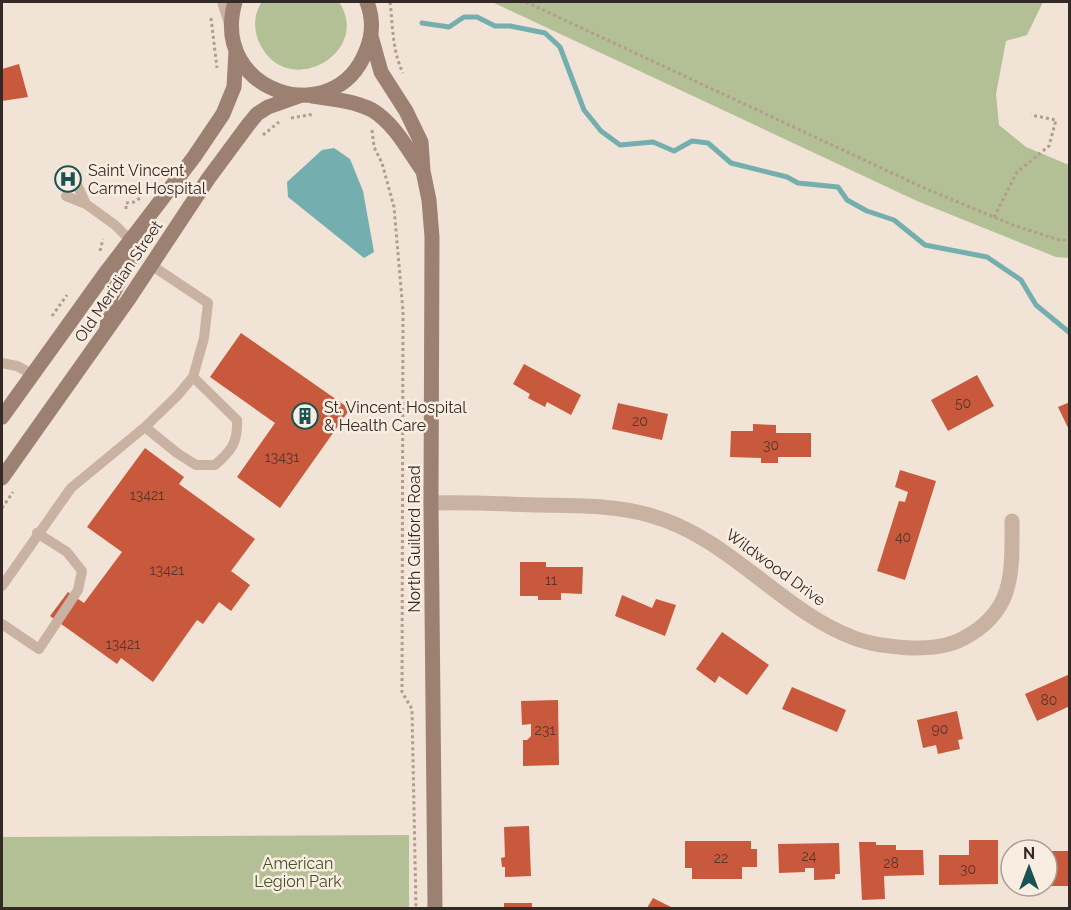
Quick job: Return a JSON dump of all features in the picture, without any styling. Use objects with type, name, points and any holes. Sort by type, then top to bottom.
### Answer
[{"type":"main road","points":[[235,2],[231,30],[236,51]]},
{"type":"main road","name":"North Guilford Road","points":[[367,2],[371,15],[371,36],[381,72],[406,111],[421,141],[432,237],[431,503],[435,909]]},
{"type":"main road","name":"Old Meridian Street","points":[[2,478],[107,330],[208,179],[257,114],[281,101],[327,90],[345,80],[365,55],[371,36]]},
{"type":"main road","name":"North Guilford Road","points":[[236,51],[248,71],[257,80],[278,91],[346,101],[371,110],[391,126],[423,171]]},
{"type":"main road","name":"Old Meridian Street","points":[[2,417],[130,240],[194,158],[228,104],[234,87],[236,51]]},
{"type":"main road","points":[[107,330],[111,297],[133,254],[130,240]]},
{"type":"street","name":"Wildwood Drive","points":[[431,503],[586,506],[648,514],[711,543],[811,616],[833,628],[874,644],[919,648],[954,644],[974,633],[1001,605],[1010,586],[1012,521]]},
{"type":"lane","points":[[222,2],[231,30]]},
{"type":"lane","points":[[74,178],[86,204]]},
{"type":"lane","points":[[66,196],[86,204],[115,225],[130,240]]},
{"type":"lane","points":[[2,586],[37,533],[71,488],[145,427],[193,377],[204,338],[208,303],[151,265]]},
{"type":"lane","points":[[2,363],[17,366],[32,374]]},
{"type":"lane","points":[[145,427],[196,465],[215,465],[228,454],[238,436],[237,420],[193,377]]},
{"type":"lane","points":[[2,624],[39,649],[78,590],[82,571],[68,552],[37,533]]},
{"type":"path","points":[[390,2],[393,45],[397,61],[406,79]]},
{"type":"path","points":[[526,2],[912,182],[994,217],[1059,240],[1070,240]]},
{"type":"path","points":[[211,18],[218,72]]},
{"type":"path","points":[[291,118],[316,114]]},
{"type":"path","points":[[994,217],[1017,172],[1049,146],[1056,120],[1031,115]]},
{"type":"path","points":[[266,132],[280,122]]},
{"type":"path","points":[[371,128],[374,147],[382,163],[394,207],[403,311],[402,692],[412,709],[416,909]]},
{"type":"path","points":[[126,209],[126,203],[137,201],[145,192]]},
{"type":"green space","points":[[262,2],[339,2],[346,21],[345,38],[336,53],[322,64],[305,69],[288,68],[272,60],[259,42],[255,21]]},
{"type":"green space","points":[[492,2],[1043,2],[1027,35],[1006,41],[996,94],[999,125],[1026,147],[1069,165],[1069,258],[1056,257],[917,201]]},
{"type":"green space","name":"American Legion Park","points":[[409,835],[409,908],[2,908],[2,837]]},
{"type":"water","points":[[334,148],[350,159],[363,191],[374,252],[364,258],[288,197],[287,182],[322,150]]},
{"type":"building","points":[[19,64],[28,97],[2,101],[2,69]]},
{"type":"building","name":"St. Vincent Hospital & Health Care","points":[[241,333],[350,409],[280,508],[237,477],[275,423],[210,377]]},
{"type":"building","points":[[524,364],[581,395],[571,415],[547,402],[545,407],[528,398],[530,394],[513,384]]},
{"type":"building","points":[[977,375],[994,406],[948,431],[931,400]]},
{"type":"building","points":[[1070,402],[1070,432],[1058,407]]},
{"type":"building","points":[[618,403],[668,414],[662,440],[612,429]]},
{"type":"building","points":[[753,424],[776,425],[776,433],[811,433],[811,457],[778,457],[778,463],[761,463],[761,458],[730,457],[731,431],[753,431]]},
{"type":"building","points":[[145,448],[184,477],[179,484],[255,539],[231,571],[250,585],[231,611],[219,602],[203,624],[197,620],[153,682],[121,658],[117,664],[50,616],[68,592],[84,603],[122,552],[87,527]]},
{"type":"building","points":[[900,470],[936,481],[905,580],[877,571],[899,501],[905,502],[908,492],[895,487]]},
{"type":"building","points":[[520,562],[546,562],[546,567],[583,567],[582,594],[561,593],[561,600],[538,600],[538,596],[520,596]]},
{"type":"building","points":[[622,595],[652,608],[656,599],[676,605],[665,636],[615,616]]},
{"type":"building","points":[[722,632],[769,665],[747,695],[719,676],[715,683],[696,669]]},
{"type":"building","points":[[1070,674],[1070,706],[1037,721],[1025,694]]},
{"type":"building","points":[[792,687],[846,710],[837,732],[782,709]]},
{"type":"building","points":[[558,700],[559,765],[523,766],[523,740],[531,736],[531,724],[522,725],[521,701]]},
{"type":"building","points":[[957,711],[963,739],[958,740],[960,749],[938,754],[936,745],[923,748],[917,720]]},
{"type":"building","points":[[529,826],[531,876],[505,877],[505,867],[502,867],[501,858],[505,857],[504,827]]},
{"type":"building","points":[[969,840],[998,840],[998,884],[939,885],[939,855],[969,855]]},
{"type":"building","points":[[685,841],[751,841],[751,849],[757,849],[757,867],[742,867],[742,879],[692,879],[692,868],[685,868]]},
{"type":"building","points":[[859,842],[896,845],[896,850],[923,850],[924,875],[884,876],[885,899],[862,900]]},
{"type":"building","points":[[839,843],[840,874],[835,874],[835,879],[814,880],[814,868],[805,868],[805,872],[779,873],[778,844]]},
{"type":"building","points":[[1059,851],[1070,851],[1070,886],[1059,886]]},
{"type":"building","points":[[653,898],[673,908],[647,908]]},
{"type":"building","points":[[504,903],[532,903],[532,908],[504,908]]},
{"type":"waterway","points":[[422,23],[449,27],[464,17],[477,17],[495,26],[510,26],[545,33],[560,47],[584,110],[601,131],[620,145],[653,142],[674,151],[692,141],[708,143],[731,163],[787,177],[798,183],[838,187],[847,200],[867,211],[894,220],[925,245],[987,257],[1021,280],[1036,305],[1070,333]]},
{"type":"place","name":"Saint Vincent Carmel Hospital","points":[[68,179]]},
{"type":"place","name":"St. Vincent Hospital & Health Care","points":[[305,416]]}]
